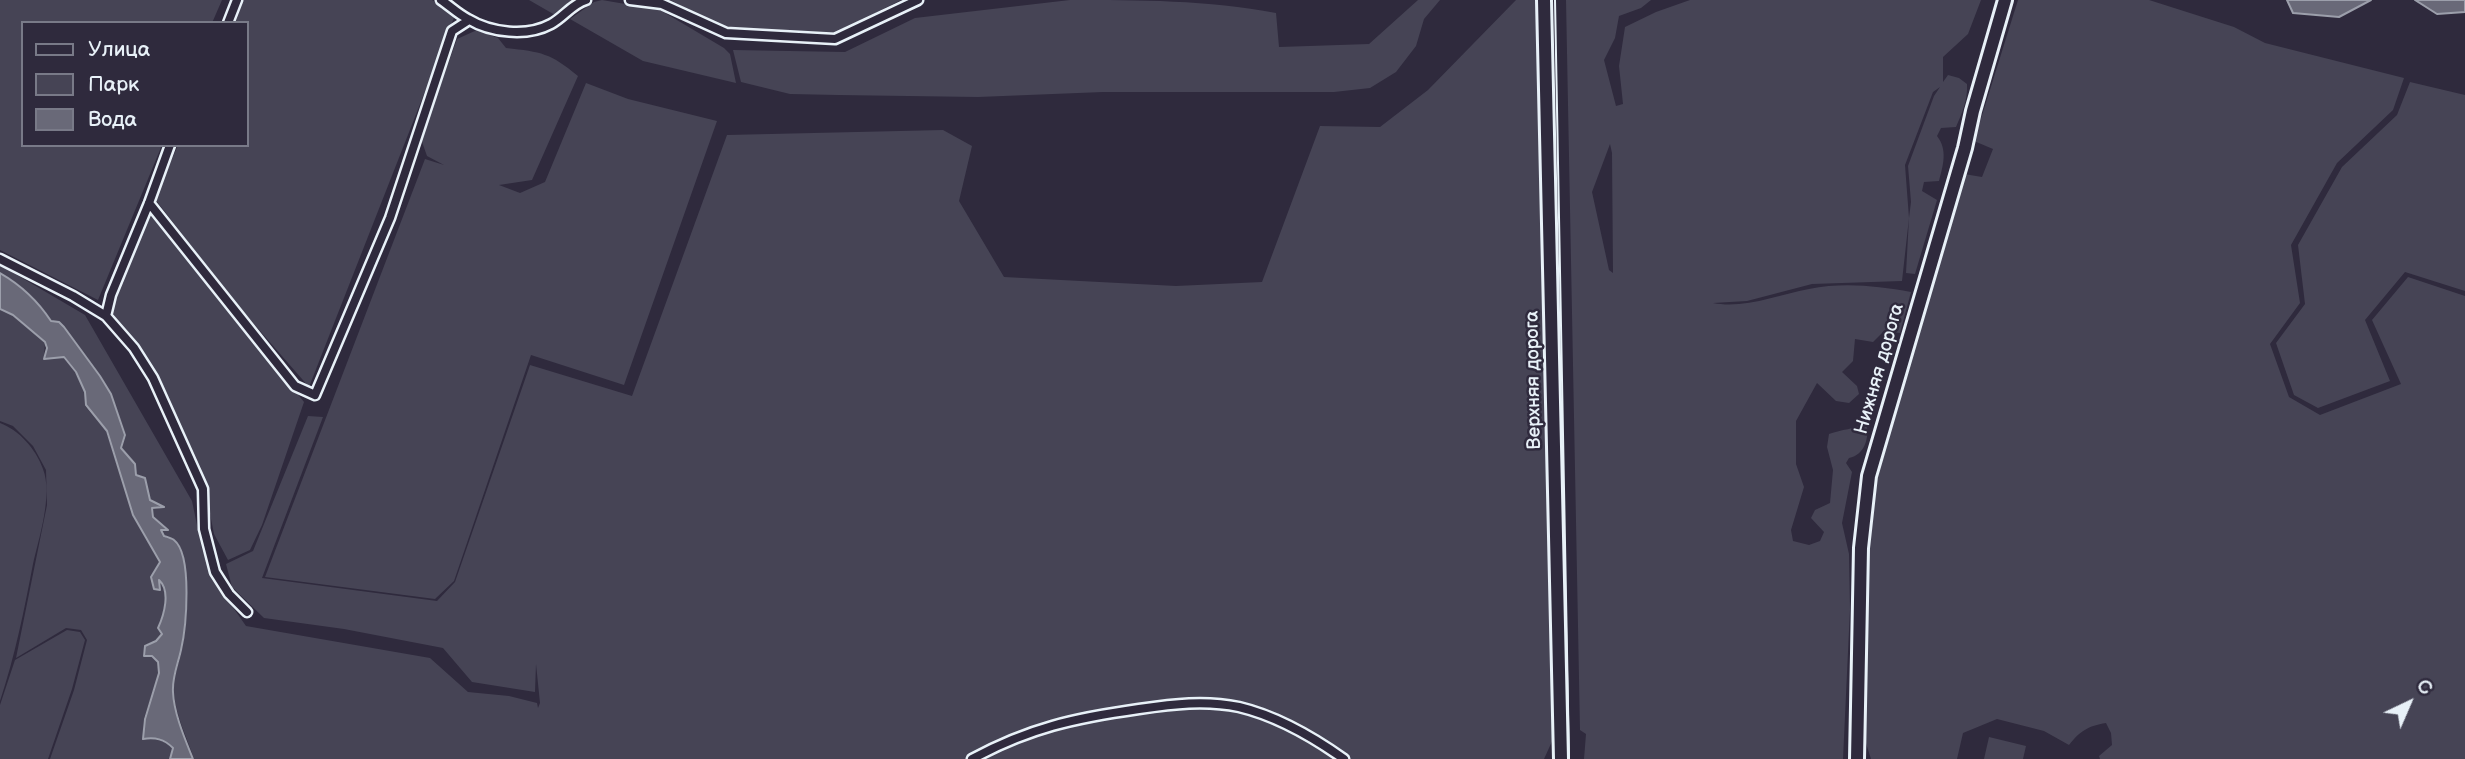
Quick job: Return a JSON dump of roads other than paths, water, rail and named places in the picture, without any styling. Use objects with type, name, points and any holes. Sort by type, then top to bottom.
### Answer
[{"type":"main road","name":"Верхняя дорога","points":[[1545,0],[1561,759]]},
{"type":"main road","name":"Нижняя дорога","points":[[1857,759],[1861,548],[1869,476],[1965,148],[1973,110],[2005,0]]},
{"type":"street","points":[[229,21],[237,0]]},
{"type":"street","points":[[441,0],[469,20],[501,31],[535,31],[551,24],[577,2],[586,0]]},
{"type":"street","points":[[630,0],[662,4],[726,33],[835,39],[918,0]]},
{"type":"street","points":[[149,204],[295,386],[315,395],[390,218],[452,31],[469,20]]},
{"type":"street","points":[[106,316],[111,295],[169,147]]},
{"type":"street","points":[[0,259],[74,296],[106,316],[134,348],[153,378],[203,489],[204,530],[215,572],[229,594],[247,612]]},
{"type":"street","points":[[972,759],[1035,729],[1063,721],[1185,702],[1238,707],[1259,713],[1303,733],[1344,759]]},
{"type":"water","points":[[2287,0],[2371,0],[2339,17],[2293,13]]},
{"type":"water","points":[[2415,0],[2465,0],[2465,12],[2437,14]]},
{"type":"water","points":[[0,273],[28,294],[51,321],[59,322],[64,327],[100,376],[111,394],[125,435],[121,448],[135,464],[136,475],[145,478],[150,500],[164,507],[152,508],[153,517],[168,530],[161,530],[164,536],[174,540],[180,548],[186,576],[185,626],[173,692],[183,735],[193,759],[170,759],[173,748],[170,745],[159,739],[143,739],[145,719],[159,673],[158,662],[152,656],[144,656],[145,646],[156,641],[162,634],[158,628],[164,610],[165,590],[159,580],[160,590],[154,589],[151,577],[160,562],[133,515],[107,431],[86,405],[85,392],[76,372],[64,357],[44,359],[47,348],[45,342],[13,315],[0,309]]},
{"type":"tram line","points":[[1555,0],[1569,759]]}]
